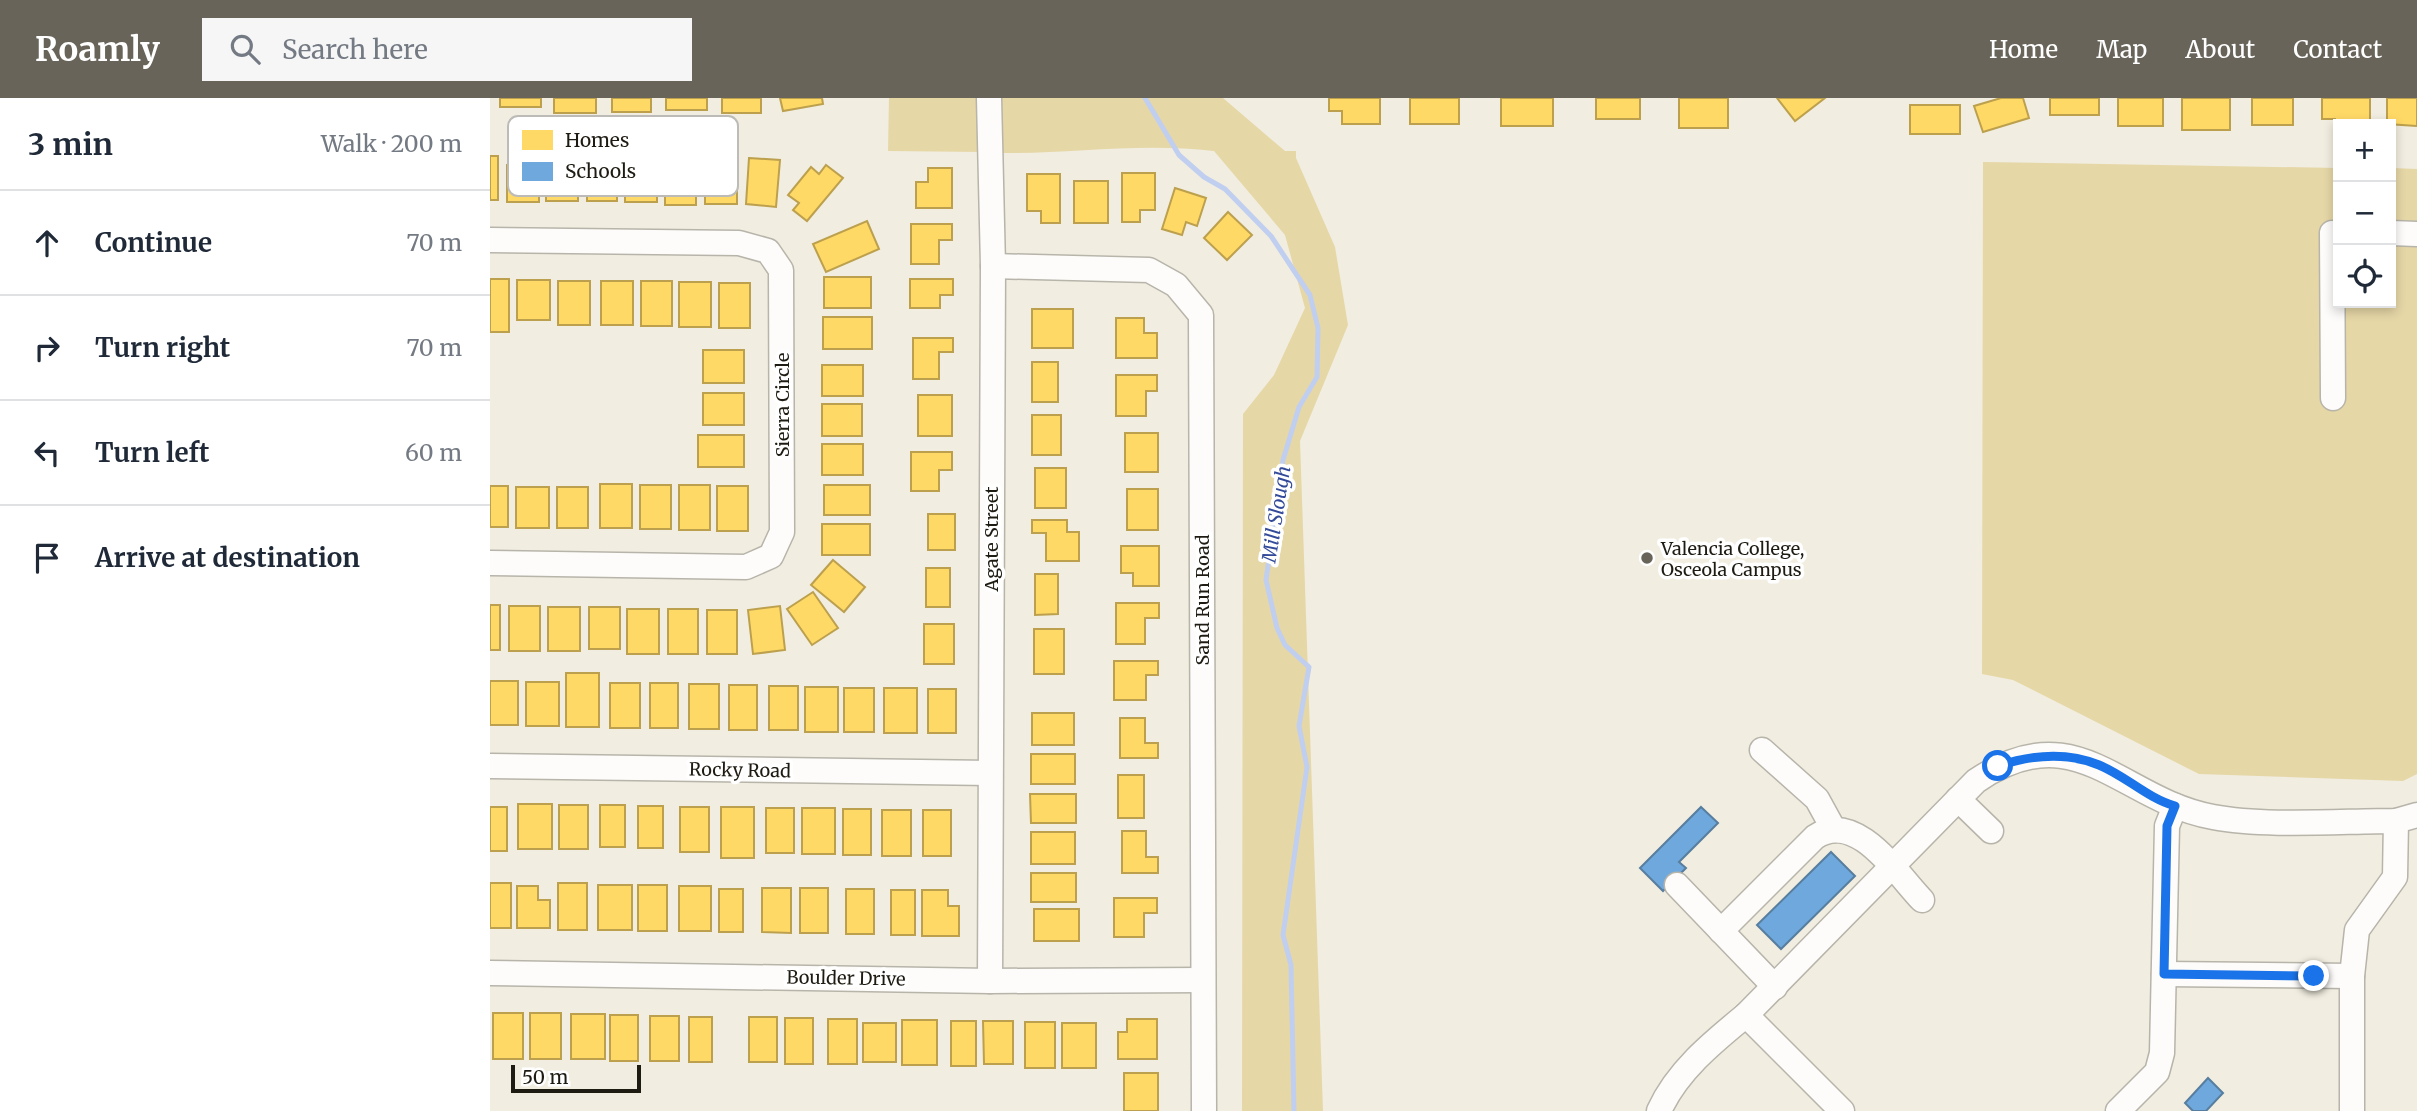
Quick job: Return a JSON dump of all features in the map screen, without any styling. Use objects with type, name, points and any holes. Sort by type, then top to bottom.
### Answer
[{"type":"street","name":"Agate Street","points":[[989,98],[993,266],[990,981]]},
{"type":"street","points":[[2333,233],[2333,398]]},
{"type":"street","points":[[2396,233],[2417,234]]},
{"type":"street","name":"Sierra Circle","points":[[490,240],[739,243],[768,251],[781,271],[782,532],[771,556],[746,568],[490,563]]},
{"type":"street","name":"Sand Run Road","points":[[993,266],[1149,271],[1176,285],[1201,315],[1204,1111]]},
{"type":"street","points":[[1762,750],[1817,799],[1835,830]]},
{"type":"street","points":[[1659,1111],[1668,1092],[1706,1048],[1774,987],[1976,781],[1998,766],[2027,757],[2058,755],[2099,765],[2161,802],[2214,817],[2248,820],[2406,818],[2395,877],[2357,930],[2352,976],[2352,1111]]},
{"type":"street","name":"Rocky Road","points":[[490,766],[990,774]]},
{"type":"street","points":[[1958,799],[1991,831]]},
{"type":"street","points":[[2118,1111],[2157,1072],[2162,1053],[2167,826],[2175,806]]},
{"type":"street","points":[[1721,931],[1815,837],[1835,830],[1850,831],[1867,842],[1922,900]]},
{"type":"street","points":[[1677,886],[1774,987]]},
{"type":"street","name":"Boulder Drive","points":[[490,973],[990,981],[1203,980]]},
{"type":"street","points":[[2164,974],[2352,976]]},
{"type":"street","points":[[1745,1014],[1842,1111]]},
{"type":"shaded area","points":[[889,98],[980,98],[981,152],[888,151]]},
{"type":"shaded area","points":[[998,98],[1223,98],[1285,151],[1296,151],[1296,158],[1335,247],[1348,325],[1300,441],[1323,1111],[1242,1111],[1243,414],[1274,375],[1305,308],[1285,235],[1214,151],[1132,148],[999,153]]},
{"type":"shaded area","points":[[1983,162],[2333,168],[2333,308],[2396,308],[2396,168],[2417,169],[2417,774],[2403,781],[2199,774],[2013,680],[1982,674]]},
{"type":"building: Homes","points":[[500,98],[541,98],[541,107],[500,107]]},
{"type":"building: Homes","points":[[554,98],[596,98],[596,113],[554,113]]},
{"type":"building: Homes","points":[[612,98],[651,98],[651,112],[612,112]]},
{"type":"building: Homes","points":[[666,98],[707,98],[707,110],[666,110]]},
{"type":"building: Homes","points":[[722,98],[761,98],[761,113],[722,113]]},
{"type":"building: Homes","points":[[780,98],[822,98],[823,104],[783,111]]},
{"type":"building: Homes","points":[[1329,98],[1380,98],[1380,124],[1342,124],[1342,111],[1329,111]]},
{"type":"building: Homes","points":[[1410,98],[1459,98],[1459,124],[1410,124]]},
{"type":"building: Homes","points":[[1501,98],[1553,98],[1553,126],[1501,126]]},
{"type":"building: Homes","points":[[1596,98],[1640,98],[1640,119],[1596,119]]},
{"type":"building: Homes","points":[[1679,98],[1728,98],[1728,128],[1679,128]]},
{"type":"building: Homes","points":[[1777,98],[1825,98],[1795,121]]},
{"type":"building: Homes","points":[[2001,98],[2023,98],[2029,118],[1983,132],[1974,106]]},
{"type":"building: Homes","points":[[2050,98],[2099,98],[2099,115],[2050,115]]},
{"type":"building: Homes","points":[[2118,98],[2163,98],[2163,126],[2118,126]]},
{"type":"building: Homes","points":[[2182,98],[2230,98],[2230,130],[2182,130]]},
{"type":"building: Homes","points":[[2252,98],[2293,98],[2293,125],[2252,125]]},
{"type":"building: Homes","points":[[2322,98],[2370,98],[2370,119],[2322,119]]},
{"type":"building: Homes","points":[[2387,98],[2417,98],[2417,126],[2396,125],[2396,119],[2387,119]]},
{"type":"building: Homes","points":[[1910,105],[1960,105],[1960,134],[1910,134]]},
{"type":"building: Homes","points":[[490,156],[498,156],[498,200],[490,200]]},
{"type":"building: Homes","points":[[749,158],[780,160],[776,207],[746,204]]},
{"type":"building: Homes","points":[[508,165],[508,196],[539,196],[539,202],[507,202]]},
{"type":"building: Homes","points":[[826,165],[843,178],[807,221],[793,210],[799,203],[788,195],[811,167],[819,174]]},
{"type":"building: Homes","points":[[928,168],[952,168],[952,208],[916,208],[916,182],[928,182]]},
{"type":"building: Homes","points":[[1122,173],[1155,173],[1155,210],[1140,210],[1140,222],[1122,222]]},
{"type":"building: Homes","points":[[1027,174],[1060,174],[1060,223],[1041,223],[1041,211],[1027,211]]},
{"type":"building: Homes","points":[[1074,181],[1108,181],[1108,223],[1074,223]]},
{"type":"building: Homes","points":[[1175,188],[1206,198],[1197,226],[1186,222],[1182,235],[1162,229]]},
{"type":"building: Homes","points":[[546,196],[578,196],[578,201],[546,201]]},
{"type":"building: Homes","points":[[587,196],[617,196],[617,201],[587,201]]},
{"type":"building: Homes","points":[[625,196],[657,196],[657,202],[625,202]]},
{"type":"building: Homes","points":[[665,196],[696,196],[696,205],[665,205]]},
{"type":"building: Homes","points":[[705,196],[737,196],[737,204],[705,204]]},
{"type":"building: Homes","points":[[1228,212],[1252,235],[1227,260],[1204,238]]},
{"type":"building: Homes","points":[[867,221],[879,249],[826,272],[813,244]]},
{"type":"building: Homes","points":[[911,224],[952,224],[952,240],[939,240],[939,264],[911,264]]},
{"type":"building: Homes","points":[[824,277],[871,277],[871,308],[824,308]]},
{"type":"building: Homes","points":[[490,279],[509,279],[509,332],[490,332]]},
{"type":"building: Homes","points":[[910,279],[953,279],[953,295],[940,295],[940,308],[910,308]]},
{"type":"building: Homes","points":[[517,280],[550,280],[550,320],[517,320]]},
{"type":"building: Homes","points":[[558,281],[590,281],[590,325],[558,325]]},
{"type":"building: Homes","points":[[601,281],[633,281],[633,325],[601,325]]},
{"type":"building: Homes","points":[[641,281],[672,281],[672,326],[641,326]]},
{"type":"building: Homes","points":[[679,282],[711,282],[711,327],[679,327]]},
{"type":"building: Homes","points":[[719,283],[750,283],[750,328],[719,328]]},
{"type":"building: Homes","points":[[1032,309],[1073,309],[1073,348],[1032,348]]},
{"type":"building: Homes","points":[[823,317],[872,317],[872,349],[823,349]]},
{"type":"building: Homes","points":[[1116,318],[1144,318],[1144,333],[1157,333],[1157,358],[1116,358]]},
{"type":"building: Homes","points":[[913,338],[953,338],[953,352],[939,352],[939,379],[913,379]]},
{"type":"building: Homes","points":[[703,350],[744,350],[744,383],[703,383]]},
{"type":"building: Homes","points":[[1032,362],[1058,362],[1058,402],[1032,402]]},
{"type":"building: Homes","points":[[822,365],[863,365],[863,396],[822,396]]},
{"type":"building: Homes","points":[[1116,375],[1157,375],[1157,391],[1146,391],[1146,416],[1116,416]]},
{"type":"building: Homes","points":[[703,393],[744,393],[744,425],[703,425]]},
{"type":"building: Homes","points":[[918,395],[952,395],[952,436],[918,436]]},
{"type":"building: Homes","points":[[822,404],[862,404],[862,436],[822,436]]},
{"type":"building: Homes","points":[[1032,415],[1061,415],[1061,455],[1032,455]]},
{"type":"building: Homes","points":[[1125,433],[1158,433],[1158,472],[1125,472]]},
{"type":"building: Homes","points":[[698,435],[744,435],[744,467],[698,467]]},
{"type":"building: Homes","points":[[822,444],[863,444],[863,475],[822,475]]},
{"type":"building: Homes","points":[[911,452],[952,452],[952,470],[939,470],[939,491],[911,491]]},
{"type":"building: Homes","points":[[1035,468],[1066,468],[1066,508],[1035,508]]},
{"type":"building: Homes","points":[[600,484],[632,484],[632,528],[600,528]]},
{"type":"building: Homes","points":[[640,485],[671,485],[671,529],[640,529]]},
{"type":"building: Homes","points":[[679,485],[710,485],[710,530],[679,530]]},
{"type":"building: Homes","points":[[824,485],[870,485],[870,515],[824,515]]},
{"type":"building: Homes","points":[[490,486],[508,486],[508,527],[490,527]]},
{"type":"building: Homes","points":[[717,486],[748,486],[748,531],[717,531]]},
{"type":"building: Homes","points":[[516,487],[549,487],[549,528],[516,528]]},
{"type":"building: Homes","points":[[557,487],[588,487],[588,528],[557,528]]},
{"type":"building: Homes","points":[[1127,489],[1158,489],[1158,530],[1127,530]]},
{"type":"building: Homes","points":[[928,514],[955,514],[955,550],[928,550]]},
{"type":"building: Homes","points":[[1032,520],[1067,520],[1067,532],[1079,532],[1079,561],[1046,561],[1046,533],[1032,533]]},
{"type":"building: Homes","points":[[822,524],[870,524],[870,555],[822,555]]},
{"type":"building: Homes","points":[[1121,546],[1159,546],[1159,586],[1133,586],[1133,573],[1121,573]]},
{"type":"building: Homes","points":[[833,560],[865,587],[844,612],[811,585]]},
{"type":"building: Homes","points":[[926,568],[950,568],[950,607],[926,607]]},
{"type":"building: Homes","points":[[1035,574],[1058,574],[1058,614],[1035,615]]},
{"type":"building: Homes","points":[[813,592],[838,628],[812,645],[787,609]]},
{"type":"building: Homes","points":[[1116,603],[1159,603],[1159,618],[1145,618],[1145,644],[1116,644]]},
{"type":"building: Homes","points":[[490,605],[500,605],[500,650],[490,650]]},
{"type":"building: Homes","points":[[509,606],[540,606],[540,651],[509,651]]},
{"type":"building: Homes","points":[[780,606],[785,650],[753,654],[748,610]]},
{"type":"building: Homes","points":[[548,607],[580,607],[580,651],[548,651]]},
{"type":"building: Homes","points":[[589,607],[620,607],[620,649],[589,649]]},
{"type":"building: Homes","points":[[627,609],[659,609],[659,654],[627,654]]},
{"type":"building: Homes","points":[[668,609],[698,609],[698,654],[668,654]]},
{"type":"building: Homes","points":[[707,610],[737,610],[737,654],[707,654]]},
{"type":"building: Homes","points":[[924,624],[954,624],[954,664],[924,664]]},
{"type":"building: Homes","points":[[1034,629],[1064,629],[1064,674],[1034,674]]},
{"type":"building: Homes","points":[[1114,661],[1158,661],[1158,675],[1146,675],[1146,700],[1114,700]]},
{"type":"building: Homes","points":[[566,673],[599,673],[599,727],[566,727]]},
{"type":"building: Homes","points":[[490,681],[518,681],[518,725],[490,725]]},
{"type":"building: Homes","points":[[526,682],[559,682],[559,726],[526,726]]},
{"type":"building: Homes","points":[[610,683],[640,683],[640,728],[610,728]]},
{"type":"building: Homes","points":[[650,683],[678,683],[678,728],[650,728]]},
{"type":"building: Homes","points":[[689,684],[719,684],[719,729],[689,729]]},
{"type":"building: Homes","points":[[729,685],[757,685],[757,730],[729,730]]},
{"type":"building: Homes","points":[[769,686],[798,686],[798,730],[769,730]]},
{"type":"building: Homes","points":[[805,687],[838,687],[838,732],[805,732]]},
{"type":"building: Homes","points":[[844,688],[874,688],[874,732],[844,732]]},
{"type":"building: Homes","points":[[884,688],[917,688],[917,733],[884,733]]},
{"type":"building: Homes","points":[[928,689],[956,689],[956,733],[928,733]]},
{"type":"building: Homes","points":[[1032,713],[1074,713],[1074,745],[1032,745]]},
{"type":"building: Homes","points":[[1120,718],[1145,718],[1145,743],[1158,743],[1158,758],[1120,758]]},
{"type":"building: Homes","points":[[1031,754],[1075,754],[1075,784],[1031,784]]},
{"type":"building: Homes","points":[[1118,775],[1144,775],[1144,818],[1118,818]]},
{"type":"building: Homes","points":[[1030,794],[1076,794],[1076,823],[1031,823]]},
{"type":"building: Homes","points":[[518,804],[552,804],[552,849],[518,849]]},
{"type":"building: Homes","points":[[559,805],[588,805],[588,849],[559,849]]},
{"type":"building: Homes","points":[[600,805],[625,805],[625,847],[600,847]]},
{"type":"building: Homes","points":[[638,806],[663,806],[663,848],[638,848]]},
{"type":"building: Homes","points":[[490,807],[507,807],[507,851],[490,851]]},
{"type":"building: Homes","points":[[680,807],[709,807],[709,852],[680,852]]},
{"type":"building: Homes","points":[[721,807],[754,807],[754,858],[721,858]]},
{"type":"building: Homes","points":[[766,808],[794,808],[794,853],[766,853]]},
{"type":"building: Homes","points":[[802,808],[835,808],[835,854],[802,854]]},
{"type":"building: Homes","points":[[843,809],[871,809],[871,855],[843,855]]},
{"type":"building: Homes","points":[[882,810],[911,810],[911,856],[882,856]]},
{"type":"building: Homes","points":[[923,810],[951,810],[951,856],[923,856]]},
{"type":"building: Homes","points":[[1122,831],[1146,831],[1146,857],[1158,857],[1158,873],[1122,873]]},
{"type":"building: Homes","points":[[1031,832],[1075,832],[1075,864],[1031,864]]},
{"type":"building: Homes","points":[[1031,873],[1076,873],[1076,902],[1031,902]]},
{"type":"building: Homes","points":[[490,883],[511,883],[511,928],[490,928]]},
{"type":"building: Homes","points":[[558,883],[587,883],[587,930],[558,930]]},
{"type":"building: Homes","points":[[598,885],[632,885],[632,930],[598,930]]},
{"type":"building: Homes","points":[[638,885],[667,885],[667,931],[638,931]]},
{"type":"building: Homes","points":[[517,886],[538,886],[538,900],[550,900],[550,928],[517,928]]},
{"type":"building: Homes","points":[[679,886],[711,886],[711,931],[679,931]]},
{"type":"building: Homes","points":[[762,888],[791,888],[791,933],[762,932]]},
{"type":"building: Homes","points":[[800,888],[828,888],[828,933],[800,933]]},
{"type":"building: Homes","points":[[719,889],[743,889],[743,932],[719,932]]},
{"type":"building: Homes","points":[[846,889],[874,889],[874,934],[846,934]]},
{"type":"building: Homes","points":[[891,890],[915,890],[915,935],[891,935]]},
{"type":"building: Homes","points":[[922,890],[948,890],[948,906],[959,906],[959,936],[922,936]]},
{"type":"building: Homes","points":[[1114,898],[1157,898],[1157,913],[1144,913],[1144,937],[1114,937]]},
{"type":"building: Homes","points":[[1034,909],[1079,909],[1079,941],[1034,941]]},
{"type":"building: Homes","points":[[493,1013],[523,1013],[523,1059],[493,1059]]},
{"type":"building: Homes","points":[[530,1013],[561,1013],[561,1059],[530,1059]]},
{"type":"building: Homes","points":[[571,1014],[605,1014],[605,1059],[571,1059]]},
{"type":"building: Homes","points":[[610,1015],[638,1015],[638,1061],[610,1061]]},
{"type":"building: Homes","points":[[650,1016],[679,1016],[679,1061],[650,1061]]},
{"type":"building: Homes","points":[[689,1017],[712,1017],[712,1062],[689,1062]]},
{"type":"building: Homes","points":[[749,1017],[777,1017],[777,1062],[749,1062]]},
{"type":"building: Homes","points":[[785,1018],[813,1018],[813,1064],[785,1064]]},
{"type":"building: Homes","points":[[828,1019],[857,1019],[857,1064],[828,1064]]},
{"type":"building: Homes","points":[[1127,1019],[1157,1019],[1157,1059],[1118,1059],[1118,1032],[1127,1032]]},
{"type":"building: Homes","points":[[902,1020],[937,1020],[937,1065],[902,1065]]},
{"type":"building: Homes","points":[[951,1021],[976,1021],[976,1066],[951,1066]]},
{"type":"building: Homes","points":[[983,1021],[1013,1021],[1013,1064],[984,1064]]},
{"type":"building: Homes","points":[[1025,1022],[1055,1022],[1055,1068],[1025,1068]]},
{"type":"building: Homes","points":[[863,1023],[896,1023],[896,1062],[863,1062]]},
{"type":"building: Homes","points":[[1062,1023],[1096,1023],[1096,1068],[1062,1068]]},
{"type":"building: Homes","points":[[1124,1073],[1158,1073],[1158,1111],[1124,1111]]},
{"type":"building: Schools","points":[[1701,807],[1718,823],[1679,862],[1686,868],[1663,891],[1640,868]]},
{"type":"building: Schools","points":[[1831,852],[1855,876],[1781,949],[1757,925]]},
{"type":"building: Schools","points":[[2208,1078],[2223,1093],[2206,1111],[2193,1111],[2185,1103]]},
{"type":"waterway","name":"Mill Slough","points":[[1145,98],[1179,155],[1204,177],[1225,189],[1271,236],[1310,295],[1318,328],[1317,377],[1299,407],[1283,460],[1266,580],[1277,628],[1285,645],[1309,667],[1299,726],[1307,767],[1283,935],[1291,965],[1294,1111]]},
{"type":"place","name":"Valencia College, Osceola Campus","points":[[1647,558]]},
{"type":"route","points":[[1998,766],[2027,757],[2058,755],[2099,765],[2161,802],[2175,806],[2167,826],[2164,974],[2314,976]]}]
